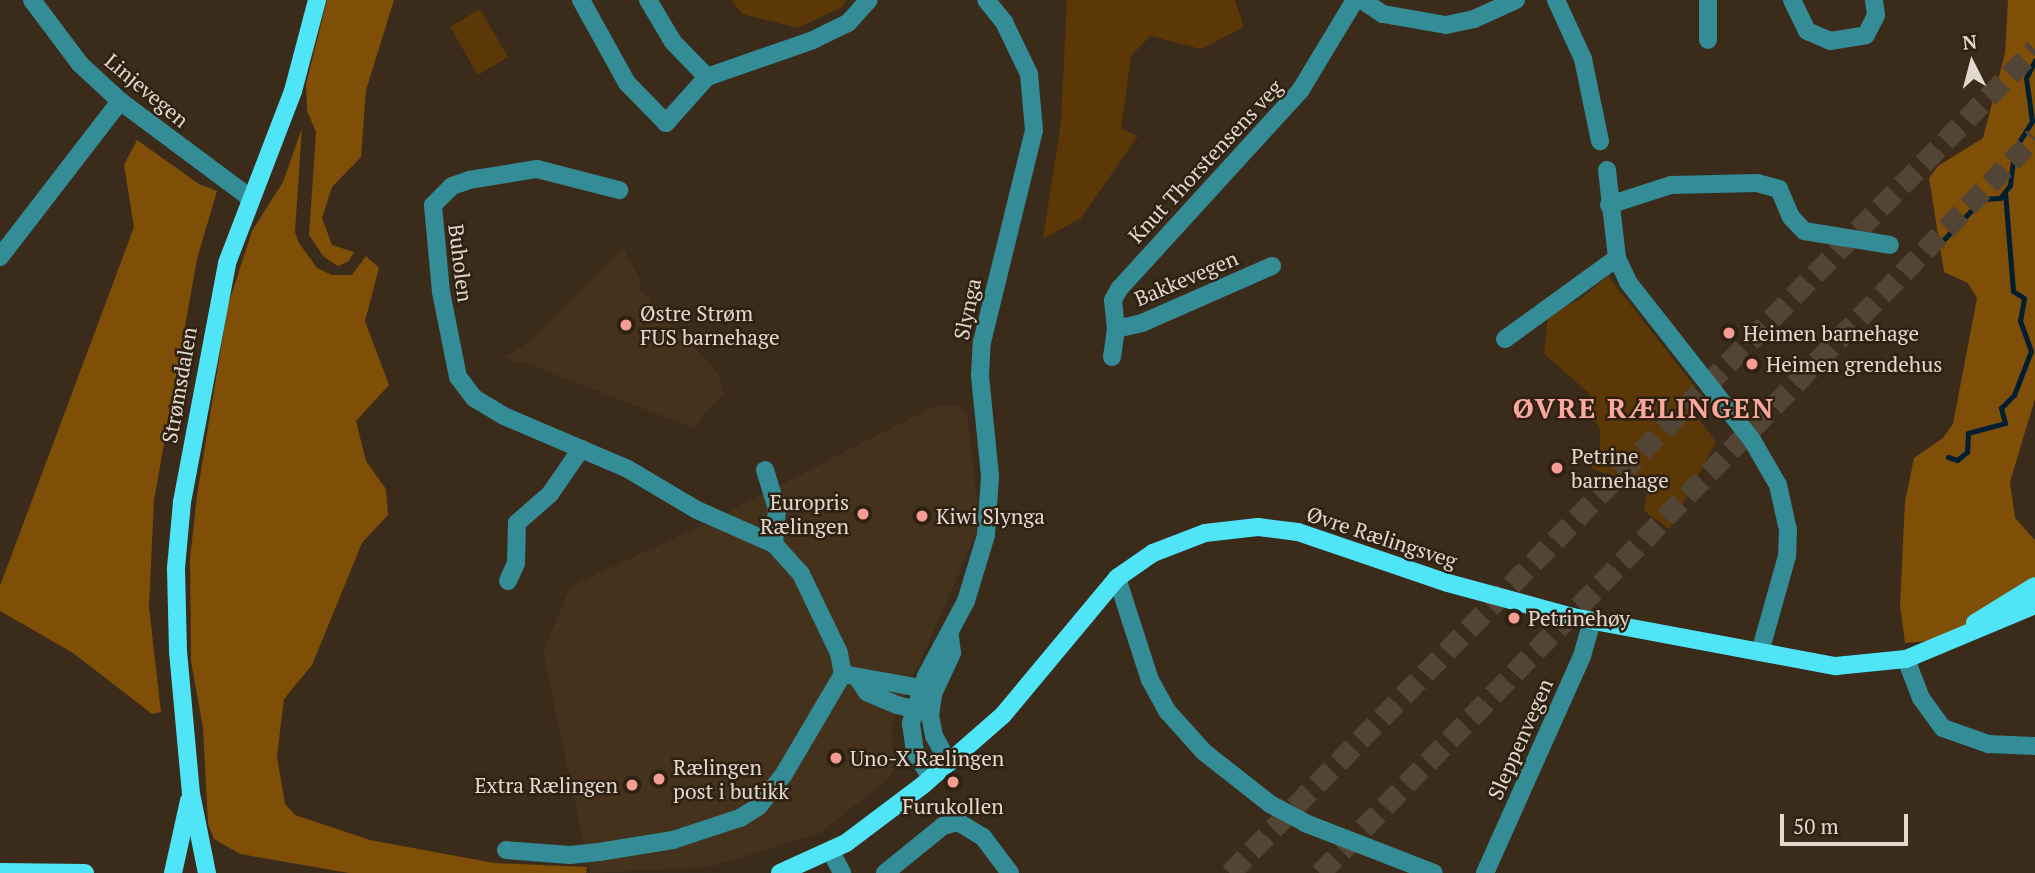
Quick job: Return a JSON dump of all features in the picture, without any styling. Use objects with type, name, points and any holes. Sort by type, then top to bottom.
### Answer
[{"type":"main road","name":"Strømsdalen","points":[[208,873],[191,794],[178,651],[177,547],[211,327],[227,262],[293,91],[317,0]]},
{"type":"main road","name":"Øvre Rælingsveg","points":[[780,873],[831,852],[931,778],[1020,696],[1117,578],[1153,553],[1191,537],[1241,527],[1279,528],[1334,542],[1470,589],[1592,621],[1854,667],[1906,659],[2035,605]]},
{"type":"main road","name":"Øvre Rælingsveg","points":[[1959,636],[2035,586]]},
{"type":"main road","name":"Strømsdalen","points":[[173,873],[191,794]]},
{"type":"main road","points":[[0,872],[85,873]]},
{"type":"street","name":"Linjevegen","points":[[32,0],[80,64],[120,101],[250,198]]},
{"type":"street","points":[[581,0],[627,83],[666,123],[707,77],[813,40],[848,23],[869,0]]},
{"type":"street","points":[[648,0],[673,42],[707,77]]},
{"type":"street","name":"Slynga","points":[[949,763],[934,736],[925,695],[952,653],[950,636],[986,534],[990,483],[980,375],[982,342],[1034,130],[1029,74],[1004,22],[986,0]]},
{"type":"street","name":"Knut Thorstensens veg","points":[[1112,356],[1116,329],[1113,300],[1119,289],[1300,91],[1355,0]]},
{"type":"street","points":[[1362,0],[1383,14],[1446,25],[1475,19],[1516,0]]},
{"type":"street","points":[[1556,0],[1583,59],[1600,141]]},
{"type":"street","points":[[1708,0],[1708,40]]},
{"type":"street","points":[[1792,0],[1807,31],[1830,41],[1866,35],[1876,15],[1874,0]]},
{"type":"street","points":[[0,257],[120,101]]},
{"type":"street","name":"Buholen","points":[[619,190],[537,169],[469,180],[453,186],[433,205],[441,292],[458,377],[474,398],[504,416],[581,449],[774,544],[801,574],[851,677]]},
{"type":"street","points":[[1606,170],[1608,205],[1617,258],[1646,309],[1752,440],[1778,485],[1788,530],[1787,556],[1760,652]]},
{"type":"street","points":[[1608,205],[1686,183],[1757,183],[1779,189],[1791,217],[1804,231],[1890,245]]},
{"type":"street","points":[[1505,339],[1617,258]]},
{"type":"street","name":"Bakkevegen","points":[[1116,329],[1142,323],[1272,266]]},
{"type":"street","points":[[508,581],[516,563],[517,523],[550,494],[581,449]]},
{"type":"street","points":[[765,470],[777,509],[774,544]]},
{"type":"street","points":[[1117,578],[1150,680],[1168,712],[1204,752],[1270,804],[1305,823],[1434,873]]},
{"type":"street","name":"Sleppenvegen","points":[[1485,873],[1581,656],[1592,621]]},
{"type":"street","points":[[1906,659],[1921,698],[1943,728],[1988,744],[2035,746]]},
{"type":"street","points":[[851,677],[882,679],[925,695],[913,709],[912,743],[931,778]]},
{"type":"street","points":[[851,677],[867,692],[913,709]]},
{"type":"street","points":[[506,850],[570,855],[610,851],[673,840],[740,818],[759,806],[784,775],[851,677]]},
{"type":"street","points":[[885,873],[943,826],[958,822],[984,837],[1010,873]]},
{"type":"street","points":[[831,852],[842,873]]},
{"type":"shaded area","points":[[327,0],[394,0],[366,90],[361,157],[332,187],[322,218],[332,245],[354,252],[349,261],[338,266],[324,257],[309,235],[316,132],[307,111],[306,84]]},
{"type":"shaded area","points":[[732,0],[846,0],[842,7],[798,28],[742,14]]},
{"type":"shaded area","points":[[1067,0],[1235,0],[1244,27],[1201,49],[1150,36],[1131,56],[1121,129],[1138,136],[1081,218],[1043,239],[1061,122]]},
{"type":"shaded area","points":[[2008,0],[2035,0],[2035,399],[2010,482],[2015,518],[2035,540],[2035,600],[1930,641],[1905,643],[1900,605],[1905,502],[1914,458],[1943,438],[1953,424],[1977,298],[1968,283],[1944,272],[1929,178],[1938,166],[1983,138],[2005,53]]},
{"type":"shaded area","points":[[480,9],[508,57],[478,75],[450,27]]},
{"type":"shaded area","points":[[302,128],[295,232],[299,243],[317,268],[332,275],[352,275],[366,256],[379,268],[365,321],[389,385],[356,421],[366,461],[386,489],[388,515],[362,543],[312,665],[284,699],[277,756],[285,804],[295,815],[370,840],[494,863],[587,867],[586,873],[349,873],[240,854],[214,839],[208,824],[203,728],[191,661],[190,559],[197,495],[228,305],[252,231],[283,182]]},
{"type":"shaded area","points":[[137,140],[199,184],[217,191],[197,259],[154,500],[149,607],[161,712],[152,714],[73,653],[0,611],[0,586],[134,227],[124,165]]},
{"type":"shaded area","points":[[623,248],[640,279],[639,288],[718,373],[724,396],[705,411],[696,429],[523,362],[511,362],[506,356],[526,345]]},
{"type":"shaded area","points":[[1608,276],[1695,387],[1691,409],[1716,442],[1669,529],[1644,511],[1648,486],[1592,469],[1592,453],[1600,451],[1600,428],[1590,417],[1590,394],[1544,354],[1548,314],[1579,300]]},
{"type":"shaded area","points":[[932,407],[961,407],[967,414],[980,525],[891,727],[896,768],[886,781],[820,833],[709,867],[590,873],[543,652],[571,586],[701,526]]},
{"type":"waterway","points":[[1934,250],[1982,199],[2000,198],[2010,185],[2014,150],[2032,121],[2026,78],[2035,60]]},
{"type":"waterway","points":[[1948,457],[1957,460],[1967,452],[1968,433],[2005,423],[2001,408],[2014,395],[2031,351],[2020,321],[2024,298],[2013,291],[2005,192]]},
{"type":"tunnel","points":[[1230,873],[2035,49]]},
{"type":"tunnel","points":[[1320,873],[2035,137]]},
{"type":"place","name":"Østre Strøm FUS barnehage","points":[[626,325]]},
{"type":"place","name":"Heimen barnehage","points":[[1729,333]]},
{"type":"place","name":"Heimen grendehus","points":[[1752,364]]},
{"type":"place","name":"Petrine barnehage","points":[[1557,468]]},
{"type":"place","name":"Europris Rælingen","points":[[863,514]]},
{"type":"place","name":"Kiwi Slynga","points":[[922,516]]},
{"type":"place","name":"Petrinehøy","points":[[1514,618]]},
{"type":"place","name":"Uno-X Rælingen","points":[[836,758]]},
{"type":"place","name":"Rælingen post i butikk","points":[[659,779]]},
{"type":"place","name":"Furukollen","points":[[953,782]]},
{"type":"place","name":"Extra Rælingen","points":[[632,785]]},
{"type":"district","name":"ØVRE RÆLINGEN","points":[[1644,408]]}]
